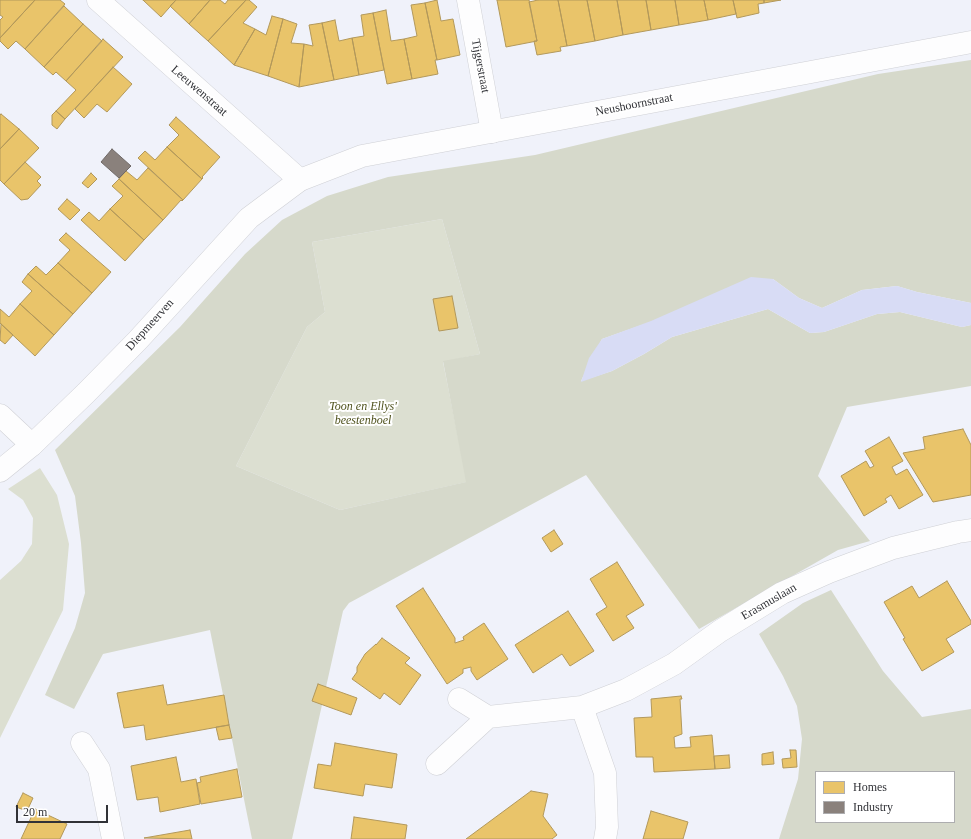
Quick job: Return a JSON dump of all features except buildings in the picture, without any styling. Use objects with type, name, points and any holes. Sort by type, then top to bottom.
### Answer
[{"type":"street","name":"Leeuwenstraat","points":[[98,0],[300,180]]},
{"type":"street","name":"Tijgerstraat","points":[[468,0],[492,132]]},
{"type":"street","name":"Neushoornstraat","points":[[300,180],[362,156],[971,42]]},
{"type":"street","name":"Diepmeerven","points":[[0,471],[32,445],[86,393],[249,218],[300,180]]},
{"type":"street","points":[[0,415],[32,445]]},
{"type":"street","name":"Erasmuslaan","points":[[488,717],[582,707],[626,690],[674,664],[720,632],[782,593],[828,572],[893,548],[971,530]]},
{"type":"street","points":[[437,764],[488,717],[459,699]]},
{"type":"street","points":[[582,707],[605,773],[606,839]]},
{"type":"street","points":[[82,743],[99,769],[113,839]]},
{"type":"green space","name":"Toon en Ellys' beestenboel","points":[[442,219],[480,354],[443,362],[467,482],[340,510],[236,466],[307,327],[325,312],[312,242]]},
{"type":"green space","points":[[40,468],[57,495],[69,544],[63,610],[0,738],[0,580],[21,561],[32,544],[33,518],[23,500],[8,489]]},
{"type":"shaded area","points":[[971,60],[971,303],[917,292],[897,286],[862,290],[822,308],[799,298],[773,279],[602,339],[581,381],[612,371],[672,337],[768,309],[810,333],[824,332],[877,314],[900,312],[962,327],[971,325],[971,386],[847,407],[818,476],[870,541],[838,550],[699,629],[586,475],[349,603],[343,611],[292,839],[252,839],[210,630],[103,654],[74,709],[45,695],[75,628],[85,593],[75,496],[55,450],[180,327],[245,254],[282,220],[327,196],[388,177],[535,155],[878,74]],"holes":[[[442,219],[480,354],[443,361],[466,482],[340,510],[236,466],[307,327],[325,312],[312,242]]]},
{"type":"shaded area","points":[[831,590],[883,671],[922,717],[971,709],[971,839],[779,839],[798,779],[802,739],[797,706],[783,676],[759,634],[803,603]]},
{"type":"water","points":[[751,277],[773,279],[799,298],[822,308],[862,290],[897,286],[917,292],[971,303],[971,325],[962,327],[900,312],[877,314],[824,332],[810,333],[768,309],[672,337],[612,371],[581,382],[589,358],[602,339],[651,321]]}]
